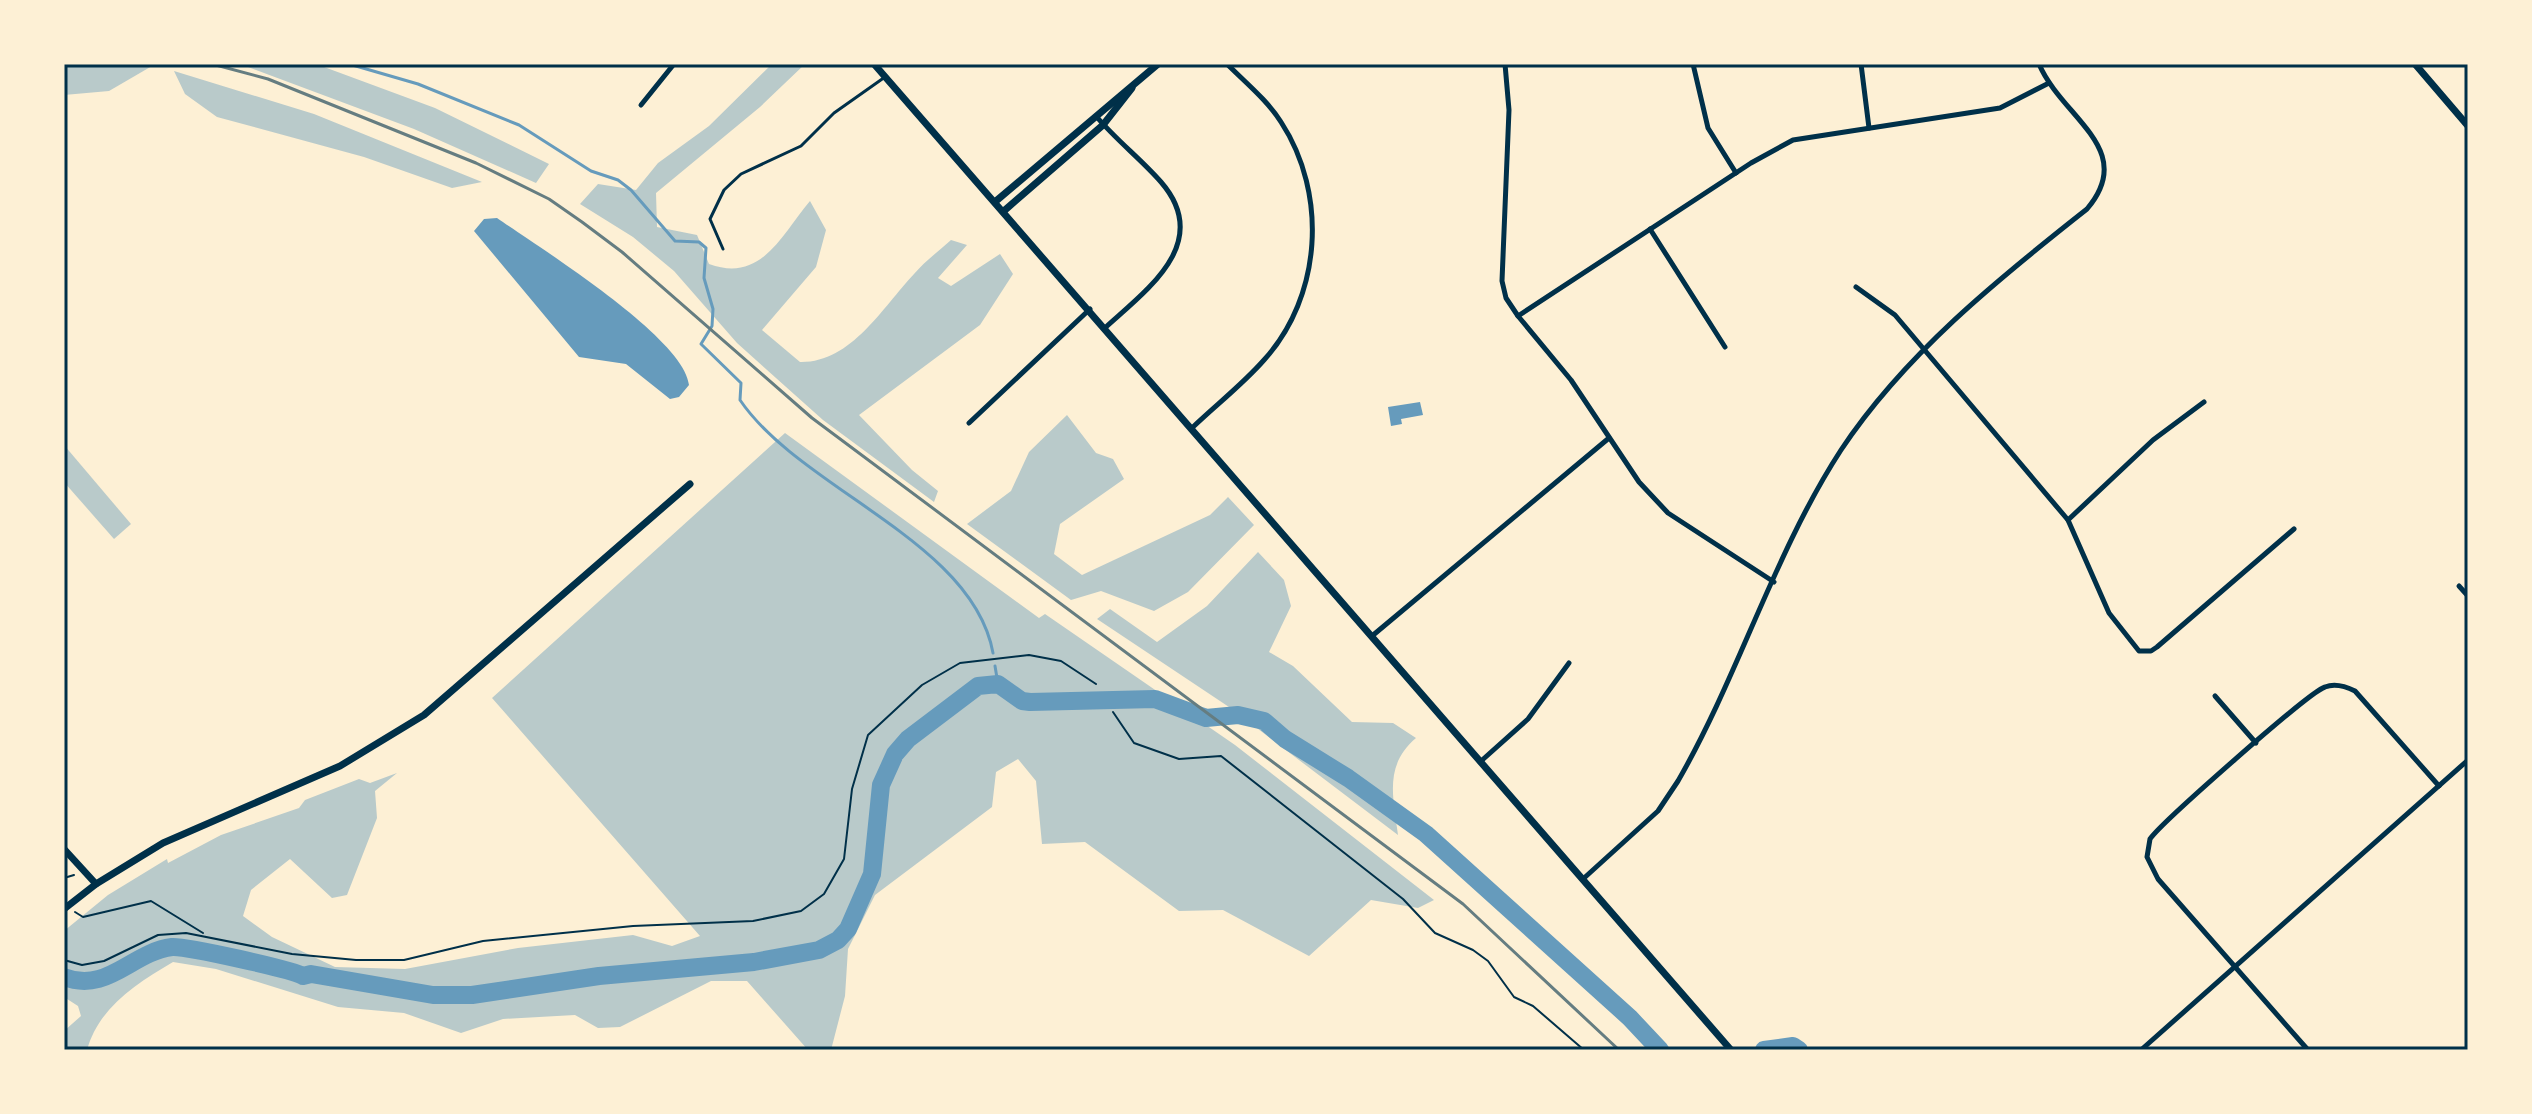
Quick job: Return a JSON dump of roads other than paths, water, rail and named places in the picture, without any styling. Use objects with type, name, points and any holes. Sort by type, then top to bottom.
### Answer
[{"type":"main road","points":[[874,64],[1005,210],[1731,1050]]},
{"type":"main road","points":[[996,201],[1158,64]]},
{"type":"main road","points":[[2419,65],[2468,126]]},
{"type":"main road","points":[[1005,210],[1103,125],[1133,86]]},
{"type":"main road","points":[[66,907],[96,884],[163,843],[340,766],[424,715],[690,484]]},
{"type":"main road","points":[[64,849],[96,884]]},
{"type":"street","points":[[641,105],[674,64]]},
{"type":"street","points":[[1193,427],[1264,361],[1290,324],[1309,271],[1313,228],[1307,186],[1293,142],[1279,118],[1227,64]]},
{"type":"street","points":[[1505,64],[1509,110],[1502,281],[1506,298],[1571,380],[1639,482],[1668,513],[1774,582]]},
{"type":"street","points":[[1693,64],[1708,128],[1736,173]]},
{"type":"street","points":[[1861,64],[1869,128]]},
{"type":"street","points":[[1583,879],[1658,811],[1678,781],[1840,451],[1899,375],[2087,209],[2103,191],[2107,168],[2102,151],[2049,83],[2039,64]]},
{"type":"street","points":[[1518,316],[1736,173],[1793,140],[2000,108],[2049,83]]},
{"type":"street","points":[[1095,116],[1162,183],[1174,201],[1179,238],[1174,259],[1153,285],[1106,327]]},
{"type":"street","points":[[1650,229],[1725,347]]},
{"type":"street","points":[[1856,287],[1888,308],[1926,349],[2068,520],[2109,613],[2134,647],[2144,653],[2157,647],[2294,529]]},
{"type":"street","points":[[969,423],[1090,308]]},
{"type":"street","points":[[2068,520],[2153,440],[2204,402]]},
{"type":"street","points":[[1372,636],[1609,438]]},
{"type":"street","points":[[2459,586],[2468,596]]},
{"type":"street","points":[[1480,762],[1528,719],[1569,663]]},
{"type":"street","points":[[2308,1050],[2158,879],[2147,857],[2155,832],[2316,691],[2333,686],[2348,687],[2361,697],[2439,786]]},
{"type":"street","points":[[2215,696],[2256,743]]},
{"type":"street","points":[[2141,1050],[2468,760]]},
{"type":"lane","points":[[723,249],[710,219],[724,190],[741,174],[801,146],[834,113],[885,77]]},
{"type":"water","points":[[497,218],[606,294],[663,343],[681,365],[689,385],[679,397],[670,399],[626,364],[579,357],[474,231],[484,219]]},
{"type":"water","points":[[1420,402],[1423,415],[1401,419],[1402,424],[1391,426],[1388,407]]},
{"type":"waterway","points":[[349,64],[418,84],[519,125],[591,171],[618,180],[631,190],[675,241],[699,242],[706,248],[704,278],[713,309],[712,326],[701,344],[741,383],[740,400],[768,432],[802,462],[920,547],[954,579],[979,614],[993,653]]},
{"type":"waterway","points":[[995,666],[998,684]]},
{"type":"waterway","points":[[64,977],[79,981],[93,980],[158,950],[172,947],[239,959],[303,976],[311,974],[433,995],[472,995],[599,976],[754,962],[819,950],[838,940],[848,929],[872,874],[881,785],[895,754],[908,739],[978,686],[998,684],[1022,701],[1155,699],[1206,718],[1238,715],[1264,721],[1285,739],[1348,778],[1426,834],[1630,1018],[1660,1050]]},
{"type":"waterway","points":[[1764,1050],[1793,1046],[1799,1050]]},
{"type":"railway","points":[[212,64],[268,79],[476,163],[549,199],[582,222],[622,252],[812,418],[1463,904],[1619,1050]]}]
